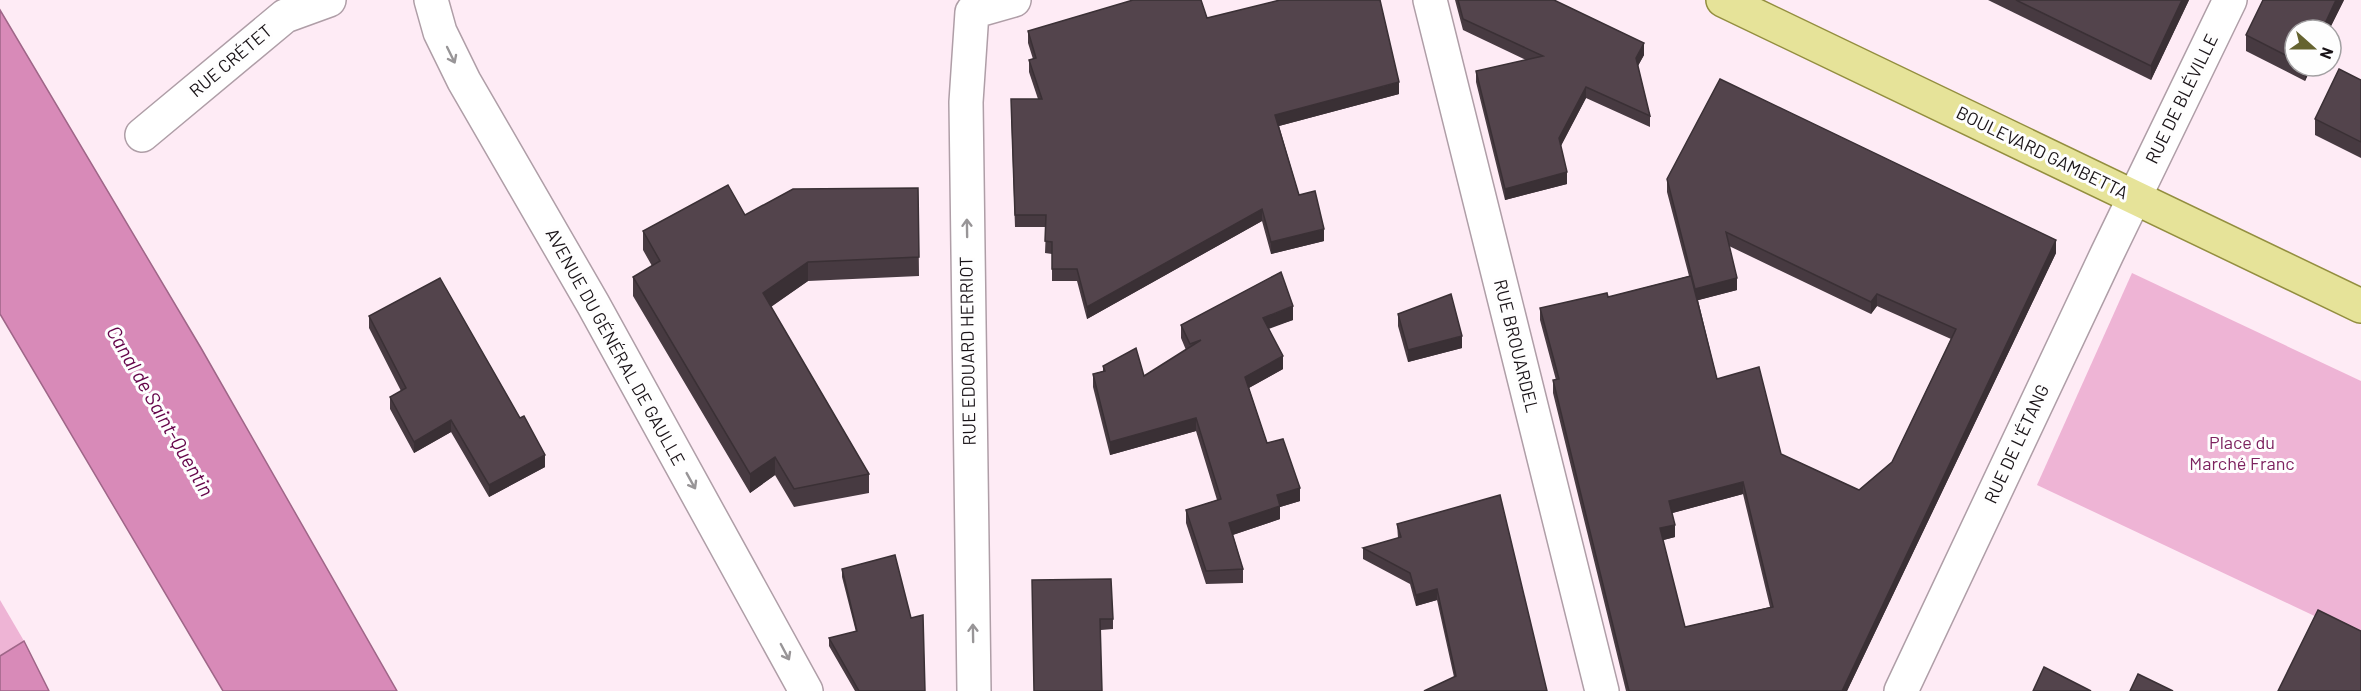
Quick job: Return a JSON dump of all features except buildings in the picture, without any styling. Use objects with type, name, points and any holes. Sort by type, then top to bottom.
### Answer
[{"type":"main road","name":"BOULEVARD GAMBETTA","points":[[1723,0],[2361,306]]},
{"type":"street","name":"RUE CRÉTET","points":[[142,135],[285,16],[328,0]]},
{"type":"street","name":"AVENUE DU GÉNÉRAL DE GAULLE","points":[[431,0],[440,32],[464,81],[593,304],[806,691]]},
{"type":"street","name":"RUE EDOUARD HERRIOT","points":[[974,690],[965,159],[972,12],[1014,0]]},
{"type":"street","name":"RUE BROUARDEL","points":[[1430,0],[1602,691]]},
{"type":"street","name":"RUE DE BLÉVILLE","points":[[2134,197],[2230,0]]},
{"type":"street","name":"RUE DE L'ÉTANG","points":[[1901,691],[2134,197]]},
{"type":"green space","name":"Place du Marché Franc","points":[[2132,273],[2361,381],[2361,638],[2037,485]]},
{"type":"green space","points":[[0,600],[24,641],[0,656]]},
{"type":"water","name":"Canal de Saint-Quentin","points":[[0,10],[201,348],[397,691],[223,691],[0,314]]},
{"type":"water","points":[[24,641],[49,691],[0,691],[0,656]]}]
